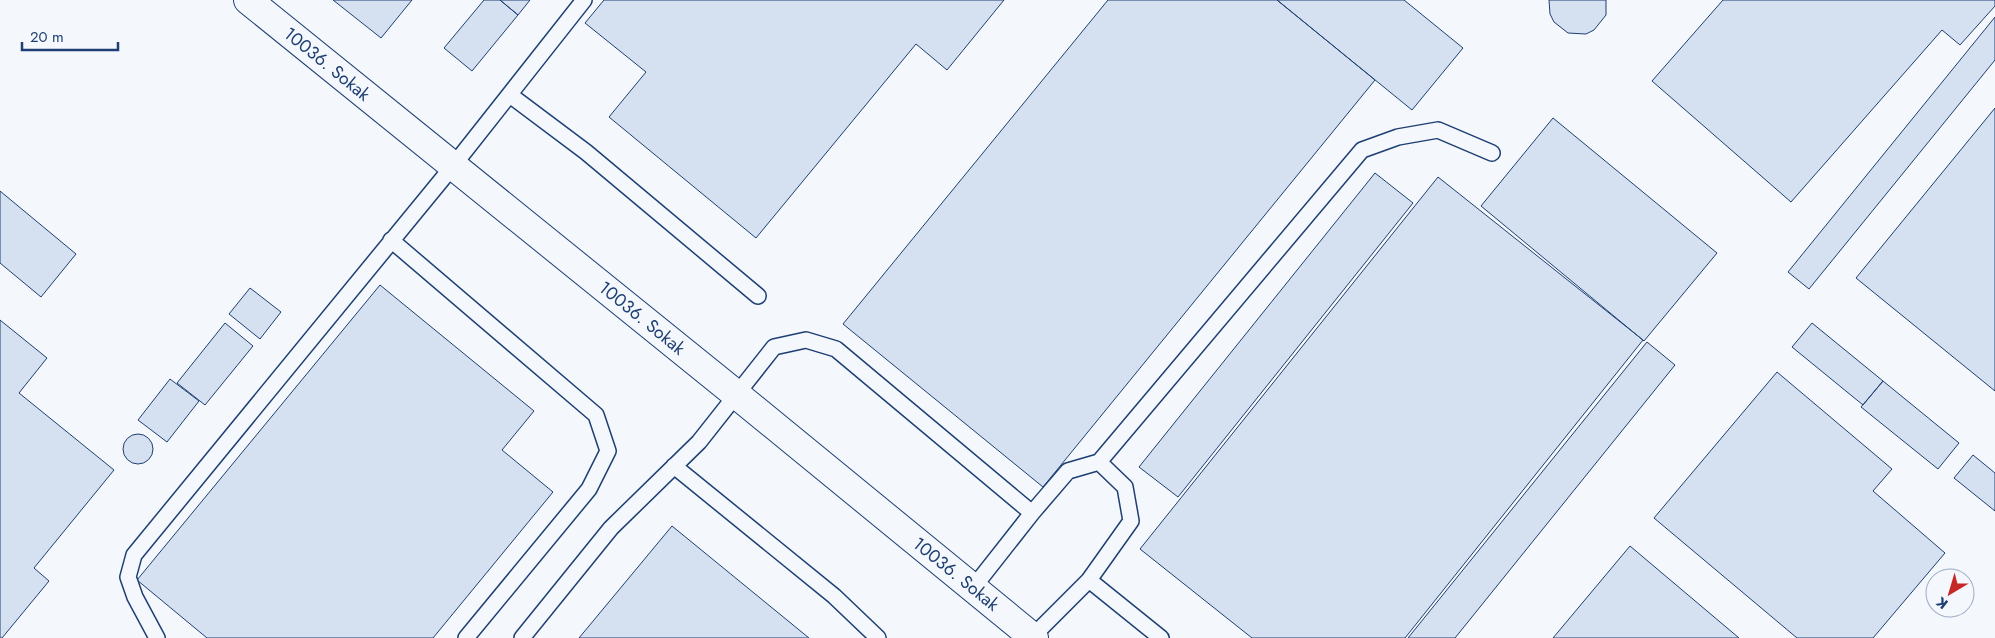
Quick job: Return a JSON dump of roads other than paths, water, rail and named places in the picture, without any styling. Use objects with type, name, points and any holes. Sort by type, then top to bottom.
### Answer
[{"type":"street","name":"10036. Sokak","points":[[248,0],[737,395],[1032,638]]},
{"type":"lane","points":[[157,638],[135,597],[128,577],[134,555],[453,166],[584,0]]},
{"type":"lane","points":[[510,94],[586,152],[758,296]]},
{"type":"lane","points":[[973,588],[1032,513],[1068,472],[1099,462],[1362,150],[1398,137],[1438,130],[1492,153]]},
{"type":"lane","points":[[392,240],[596,415],[608,452],[589,489],[466,638]]},
{"type":"lane","points":[[522,638],[611,528],[699,442],[774,347],[806,340],[836,348],[1032,513]]},
{"type":"lane","points":[[1032,638],[1089,580],[1131,521],[1125,488],[1099,462]]},
{"type":"lane","points":[[674,466],[834,596],[878,638]]},
{"type":"lane","points":[[1089,580],[1161,638]]}]
